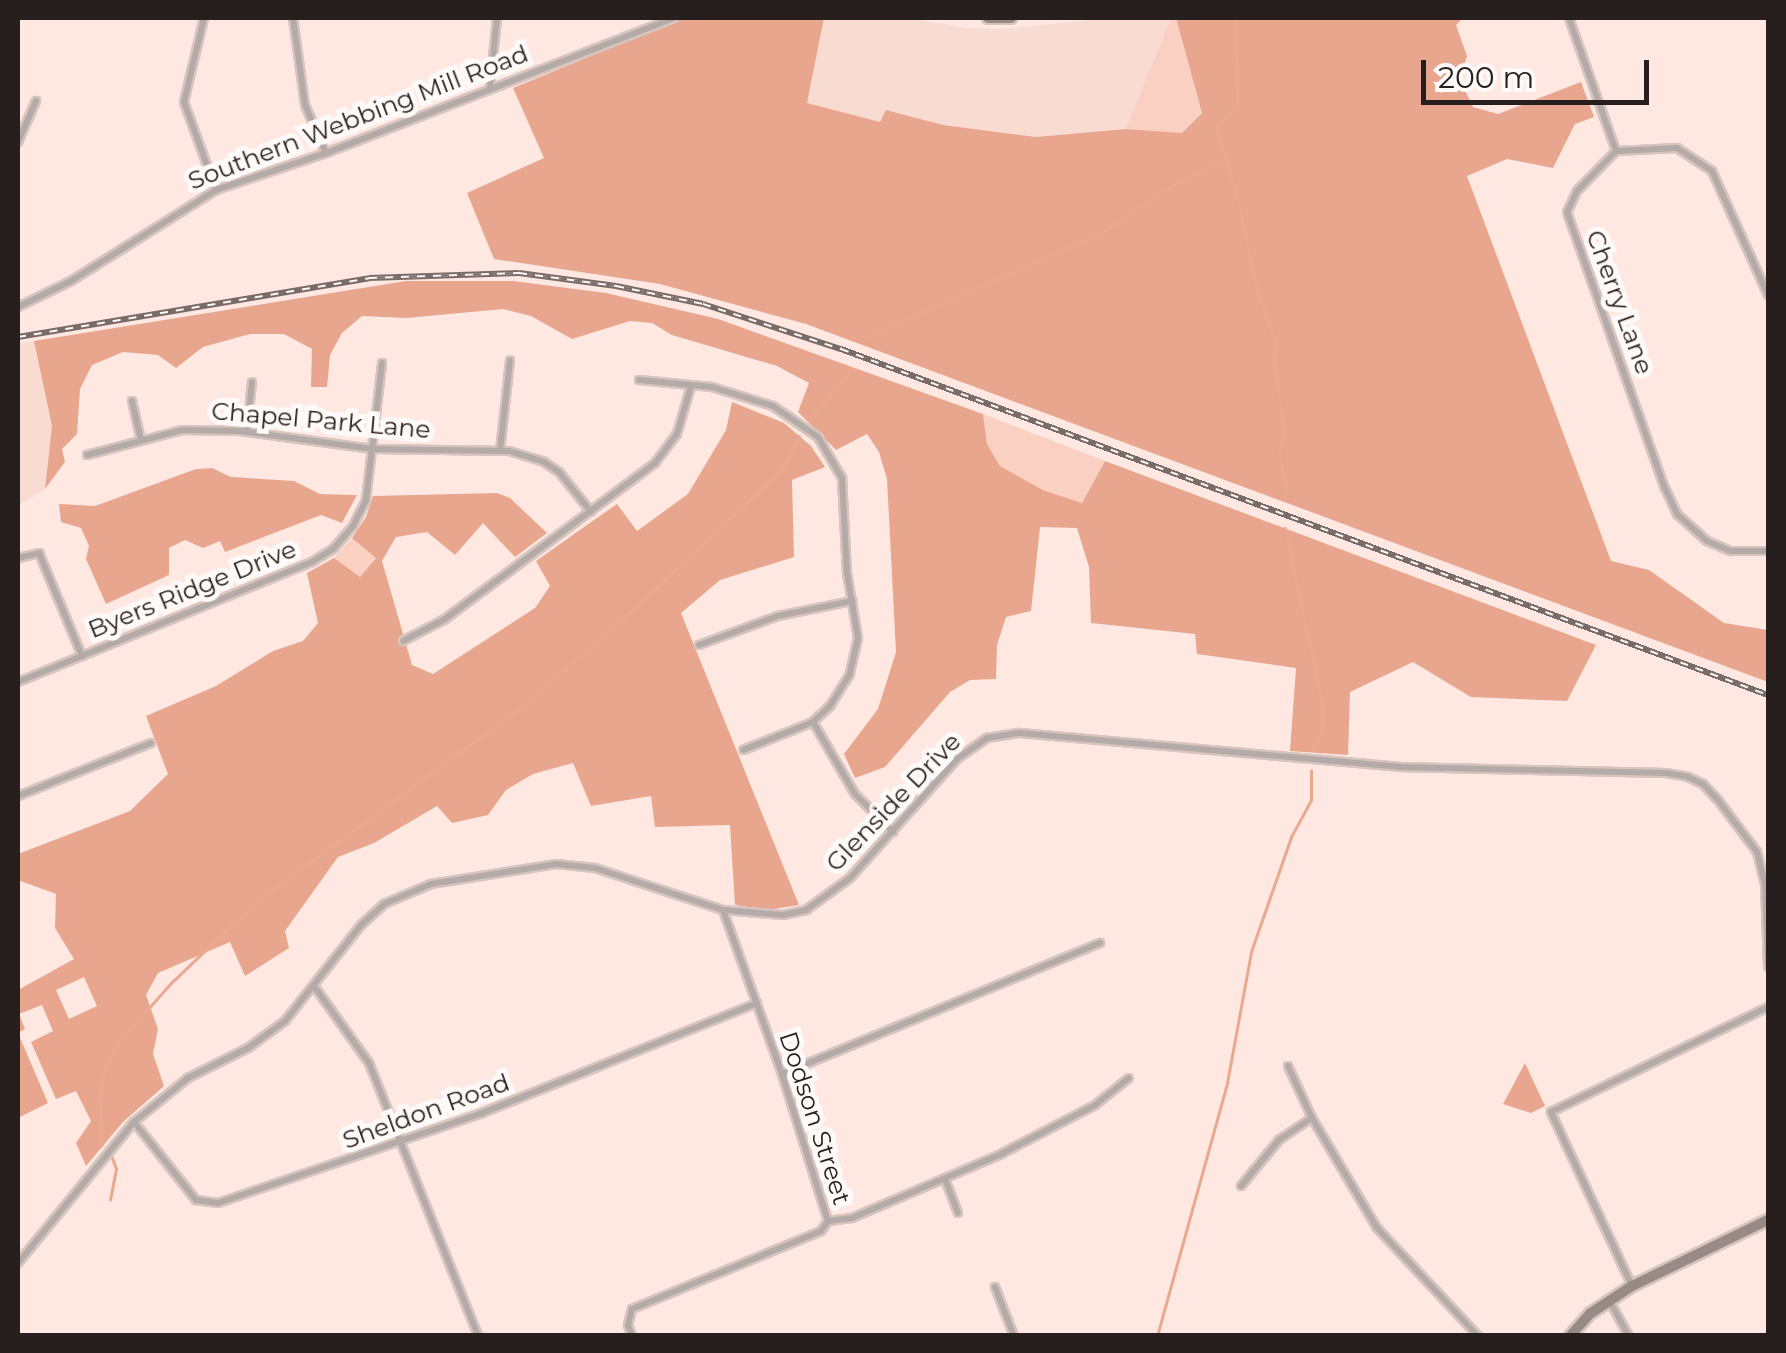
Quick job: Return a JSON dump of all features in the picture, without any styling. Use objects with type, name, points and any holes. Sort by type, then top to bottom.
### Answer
[{"type":"main road","points":[[988,18],[1011,18]]},
{"type":"main road","points":[[1570,1336],[1609,1300],[1632,1286],[1768,1220]]},
{"type":"street","points":[[204,18],[184,102],[216,190]]},
{"type":"street","points":[[293,18],[305,104],[326,152]]},
{"type":"street","points":[[490,87],[498,18]]},
{"type":"street","name":"Southern Webbing Mill Road","points":[[18,308],[72,281],[216,190],[326,152],[674,18]]},
{"type":"street","points":[[1569,18],[1616,152],[1677,148],[1701,160],[1724,191],[1768,296]]},
{"type":"street","points":[[18,142],[36,101]]},
{"type":"street","name":"Cherry Lane","points":[[1616,152],[1578,191],[1568,212],[1664,488],[1677,514],[1707,541],[1731,551],[1768,551]]},
{"type":"street","points":[[500,451],[510,360]]},
{"type":"street","name":"Byers Ridge Drive","points":[[18,682],[312,562],[334,548],[353,526],[366,500],[382,363]]},
{"type":"street","points":[[639,380],[743,394],[773,406],[827,448],[842,478],[858,638],[850,674],[830,706],[813,722],[791,735],[743,750]]},
{"type":"street","points":[[247,432],[252,382]]},
{"type":"street","points":[[403,641],[453,614],[639,476],[669,446],[684,420],[691,386]]},
{"type":"street","points":[[132,401],[142,439]]},
{"type":"street","name":"Chapel Park Lane","points":[[87,455],[182,430],[247,432],[373,449],[500,451],[544,462],[559,472],[591,512]]},
{"type":"street","points":[[18,558],[39,554],[82,656]]},
{"type":"street","points":[[699,645],[778,616],[852,602]]},
{"type":"street","points":[[813,722],[855,794],[893,832]]},
{"type":"street","name":"Glenside Drive","points":[[18,1263],[134,1122],[188,1078],[248,1048],[274,1030],[361,925],[384,904],[432,884],[556,864],[595,868],[723,910],[783,915],[806,910],[850,878],[974,745],[1020,733],[1398,767],[1666,772],[1703,784],[1752,842],[1766,884],[1768,967]]},
{"type":"street","points":[[18,796],[152,743]]},
{"type":"street","name":"Dodson Street","points":[[632,1336],[628,1325],[632,1309],[821,1230],[828,1220],[782,1074],[723,910]]},
{"type":"street","points":[[782,1074],[1100,943]]},
{"type":"street","points":[[314,986],[369,1063],[478,1336]]},
{"type":"street","name":"Sheldon Road","points":[[134,1122],[196,1200],[232,1200],[398,1143],[757,1004]]},
{"type":"street","points":[[1632,1286],[1552,1112],[1768,1007]]},
{"type":"street","points":[[1288,1066],[1312,1118],[1388,1243],[1478,1336]]},
{"type":"street","points":[[828,1220],[852,1218],[945,1179],[1096,1105],[1129,1078]]},
{"type":"street","points":[[1241,1186],[1278,1140],[1312,1118]]},
{"type":"street","points":[[945,1179],[958,1213]]},
{"type":"street","points":[[995,1287],[1014,1336]]},
{"type":"street","points":[[1609,1300],[1629,1336]]},
{"type":"shaded area","points":[[683,18],[824,18],[807,103],[880,122],[886,110],[943,125],[1036,137],[1126,129],[1182,133],[1202,113],[1176,18],[1463,18],[1456,25],[1467,56],[1460,79],[1473,107],[1498,114],[1581,82],[1594,117],[1575,124],[1553,168],[1507,159],[1467,176],[1611,561],[1649,570],[1724,623],[1768,630],[1768,682],[806,324],[660,284],[494,259],[467,193],[544,158],[513,88]]},
{"type":"shaded area","points":[[824,18],[908,18],[967,28],[1005,29],[1110,18],[1171,18],[1126,129],[1036,137],[943,125],[886,110],[881,122],[807,103]]},
{"type":"shaded area","points":[[1171,18],[1176,18],[1202,113],[1182,133],[1126,129]]},
{"type":"shaded area","points":[[406,281],[513,281],[606,293],[718,319],[983,414],[987,444],[1000,466],[1043,490],[1082,503],[1105,461],[1596,645],[1567,701],[1471,697],[1413,662],[1350,692],[1348,755],[1290,751],[1296,668],[1197,654],[1195,634],[1091,623],[1089,567],[1077,528],[1040,527],[1031,611],[1006,617],[997,645],[996,679],[970,680],[950,692],[885,767],[855,778],[844,754],[878,709],[896,652],[887,479],[879,452],[867,434],[836,450],[798,412],[809,383],[777,366],[672,335],[652,323],[630,321],[572,339],[531,316],[503,309],[407,318],[362,316],[342,333],[330,355],[327,387],[311,387],[312,349],[284,334],[250,334],[203,347],[176,368],[158,355],[123,352],[92,365],[80,389],[77,434],[62,449],[65,462],[45,489],[52,426],[34,341]]},
{"type":"shaded area","points":[[34,341],[52,426],[50,459],[45,489],[18,506],[18,344]]},
{"type":"shaded area","points":[[732,402],[784,423],[811,446],[825,467],[792,480],[794,557],[720,580],[681,613],[799,905],[768,910],[735,905],[730,825],[655,827],[651,796],[591,806],[573,763],[533,774],[506,790],[488,815],[452,823],[437,806],[374,843],[338,857],[285,931],[289,948],[245,976],[230,942],[158,973],[146,995],[158,1029],[153,1054],[164,1086],[123,1122],[86,1166],[76,1143],[91,1121],[76,1091],[56,1099],[31,1042],[53,1031],[42,1005],[19,1014],[25,1029],[18,1033],[18,990],[74,959],[55,928],[56,894],[18,880],[18,854],[130,811],[168,774],[146,716],[216,686],[273,651],[303,641],[318,623],[307,573],[334,558],[360,577],[376,558],[352,538],[366,517],[373,496],[497,493],[510,498],[547,533],[515,557],[483,523],[455,555],[427,532],[396,537],[382,561],[412,665],[433,674],[535,608],[550,586],[536,561],[594,520],[617,504],[637,531],[688,494],[726,430]],"holes":[[[84,977],[97,1006],[69,1019],[56,990]]]},
{"type":"shaded area","points":[[983,414],[1105,461],[1082,503],[1043,490],[1000,466],[987,444]]},
{"type":"shaded area","points":[[212,468],[231,477],[294,481],[320,494],[357,495],[342,523],[321,515],[225,552],[220,541],[203,548],[185,540],[169,548],[169,575],[106,604],[86,559],[89,546],[81,528],[61,522],[59,504],[95,506],[196,469]]},
{"type":"shaded area","points":[[352,538],[376,557],[360,578],[334,558]]},
{"type":"shaded area","points":[[18,1033],[48,1103],[18,1118]]},
{"type":"shaded area","points":[[1525,1063],[1545,1106],[1531,1113],[1503,1104]]},
{"type":"waterway","points":[[1236,18],[1238,107],[1217,129],[1238,198],[1257,290],[1277,345],[1274,360],[1285,433],[1279,451],[1287,490]]},
{"type":"waterway","points":[[867,337],[1101,233],[1163,191],[1223,160]]},
{"type":"waterway","points":[[812,417],[850,370]]},
{"type":"waterway","points":[[101,1146],[100,1094],[106,1066],[117,1044],[170,984],[256,902],[520,708],[622,620],[771,480],[784,466],[799,437]]},
{"type":"waterway","points":[[1285,528],[1323,705],[1323,731],[1313,751]]},
{"type":"waterway","points":[[1157,1336],[1227,1083],[1251,952],[1291,837],[1311,800],[1311,771]]},
{"type":"waterway","points":[[110,1200],[116,1169],[112,1158]]},
{"type":"railway","points":[[18,337],[369,278],[519,273],[616,286],[703,304],[841,349],[1768,695]]}]
